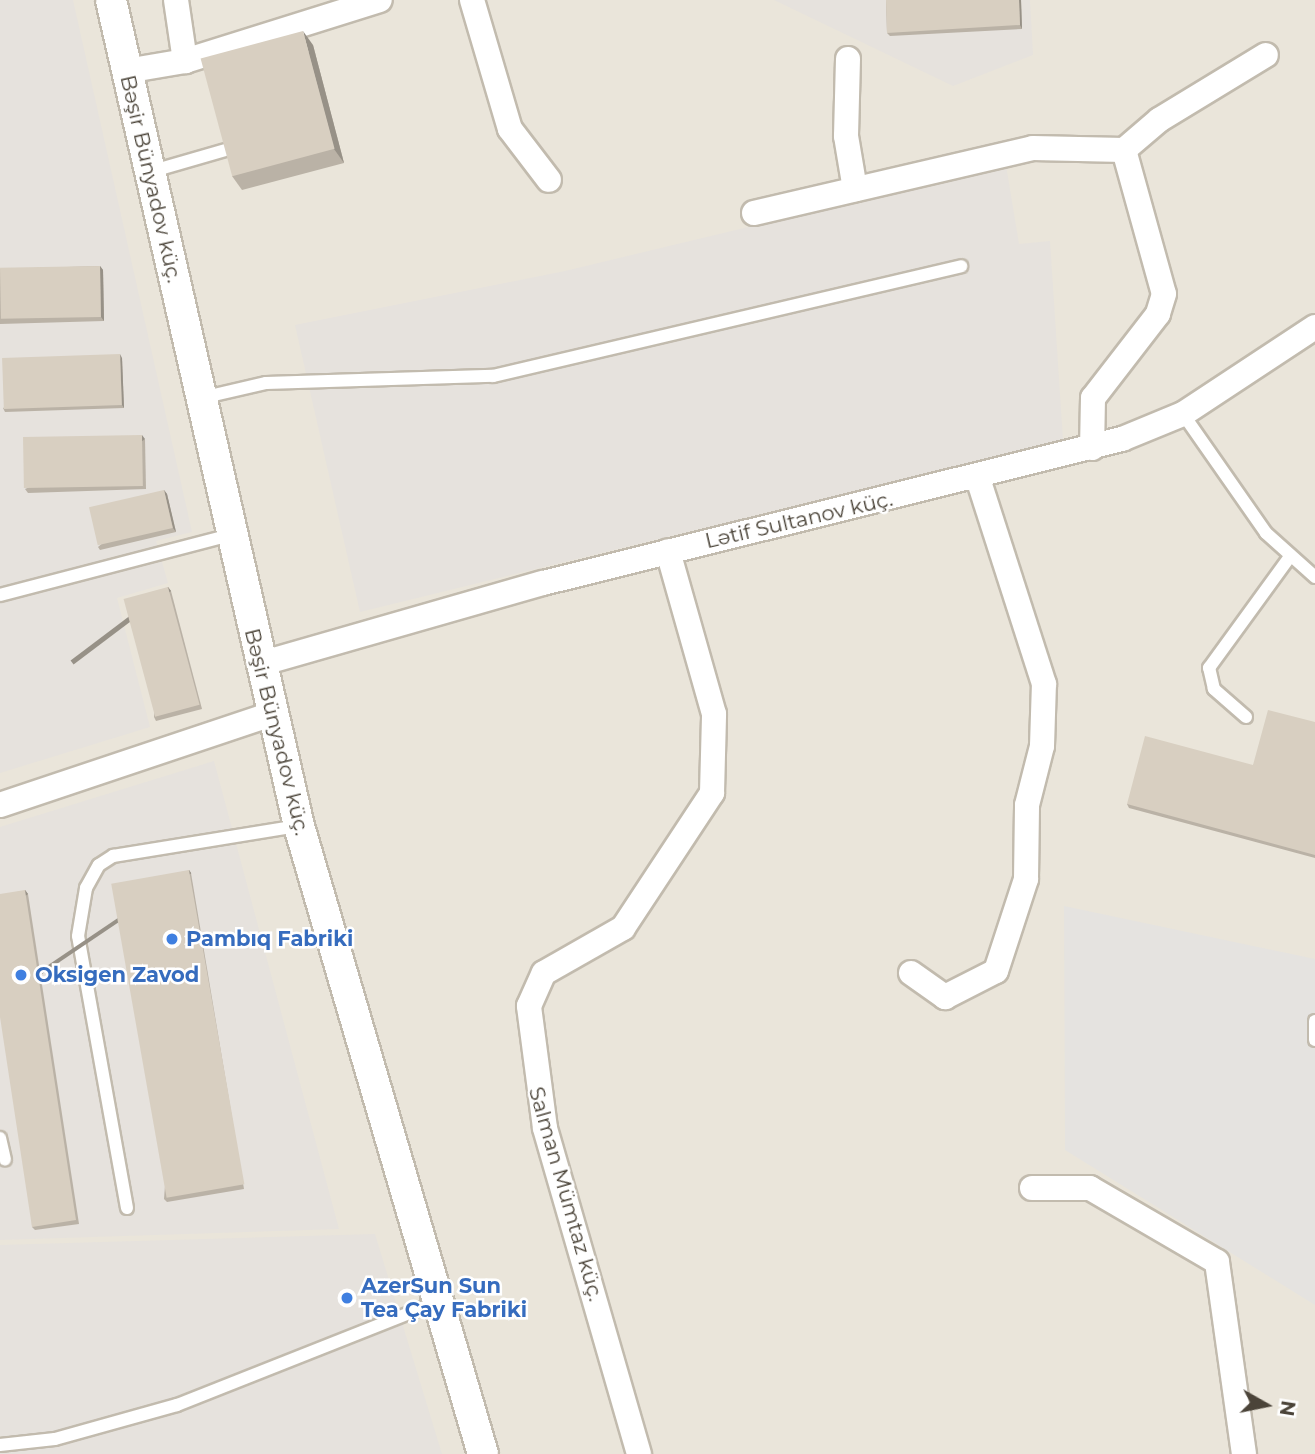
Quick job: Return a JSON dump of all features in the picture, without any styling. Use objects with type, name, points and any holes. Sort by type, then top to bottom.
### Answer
[{"type":"street","name":"Bəşir Bünyadov küç.","points":[[111,0],[299,826],[483,1454]]},
{"type":"street","points":[[176,0],[185,61]]},
{"type":"street","points":[[126,71],[185,61],[380,0]]},
{"type":"street","points":[[472,0],[510,129],[550,180]]},
{"type":"street","points":[[754,213],[1033,148],[1124,150],[1159,120],[1266,55]]},
{"type":"street","points":[[848,59],[846,136],[855,189]]},
{"type":"street","points":[[1091,448],[1093,398],[1158,314],[1164,294],[1124,150]]},
{"type":"street","name":"Lətif Sultanov küç.","points":[[260,664],[668,551],[978,478],[1091,448],[1183,414],[1315,327]]},
{"type":"street","points":[[911,973],[945,997],[996,971],[1026,878],[1027,804],[1042,746],[1044,684],[978,478]]},
{"type":"street","name":"Salman Mümtaz küç.","points":[[639,1454],[545,1128],[529,1006],[544,973],[623,928],[712,793],[714,714],[668,551]]},
{"type":"street","points":[[0,804],[272,714]]},
{"type":"street","points":[[1032,1188],[1090,1188],[1217,1262],[1244,1454]]},
{"type":"lane","points":[[149,172],[225,150]]},
{"type":"lane","points":[[201,398],[266,383],[492,376],[961,266]]},
{"type":"lane","points":[[1183,414],[1289,558],[1315,577]]},
{"type":"lane","points":[[0,595],[231,535]]},
{"type":"lane","points":[[1246,718],[1214,689],[1209,668],[1289,558]]},
{"type":"lane","points":[[127,1208],[78,936],[86,888],[99,865],[113,856],[299,826]]},
{"type":"lane","points":[[1315,1021],[1315,1040]]},
{"type":"lane","points":[[0,1138],[5,1159]]},
{"type":"lane","points":[[0,1445],[55,1439],[177,1405],[437,1302]]},
{"type":"shaded area","points":[[0,0],[1315,0],[1315,1454],[0,1454]]},
{"type":"shaded area","points":[[0,0],[73,0],[192,532],[156,541],[168,583],[117,598],[150,727],[0,773]]},
{"type":"shaded area","points":[[774,0],[1030,0],[1033,55],[953,86]]},
{"type":"shaded area","points":[[1006,165],[1019,244],[1050,241],[1063,440],[360,612],[295,325],[565,271]]},
{"type":"shaded area","points":[[214,761],[339,1229],[0,1240],[0,827]]},
{"type":"shaded area","points":[[1064,906],[1315,959],[1315,1305],[1065,1150]]},
{"type":"shaded area","points":[[375,1234],[442,1454],[0,1454],[0,1245]]},
{"type":"building","points":[[886,0],[1019,0],[1020,25],[887,33]]},
{"type":"building","points":[[303,31],[335,149],[232,176],[201,58]]},
{"type":"building","points":[[100,266],[101,317],[1,319],[0,268]]},
{"type":"building","points":[[120,354],[122,405],[4,409],[2,358]]},
{"type":"building","points":[[142,435],[143,486],[24,488],[23,437]]},
{"type":"building","points":[[164,490],[173,528],[98,545],[89,507]]},
{"type":"building","points":[[168,587],[200,705],[155,717],[124,599]]},
{"type":"building","points":[[1268,710],[1315,722],[1315,855],[1127,804],[1145,736],[1253,765]]},
{"type":"building","points":[[189,870],[244,1184],[167,1198],[111,884]]},
{"type":"building","points":[[25,890],[76,1220],[32,1227],[0,1017],[0,894]]},
{"type":"place","name":"Pambıq Fabriki","points":[[172,939]]},
{"type":"place","name":"Oksigen Zavod","points":[[21,975]]},
{"type":"place","name":"AzerSun Sun Tea Çay Fabriki","points":[[347,1298]]}]
